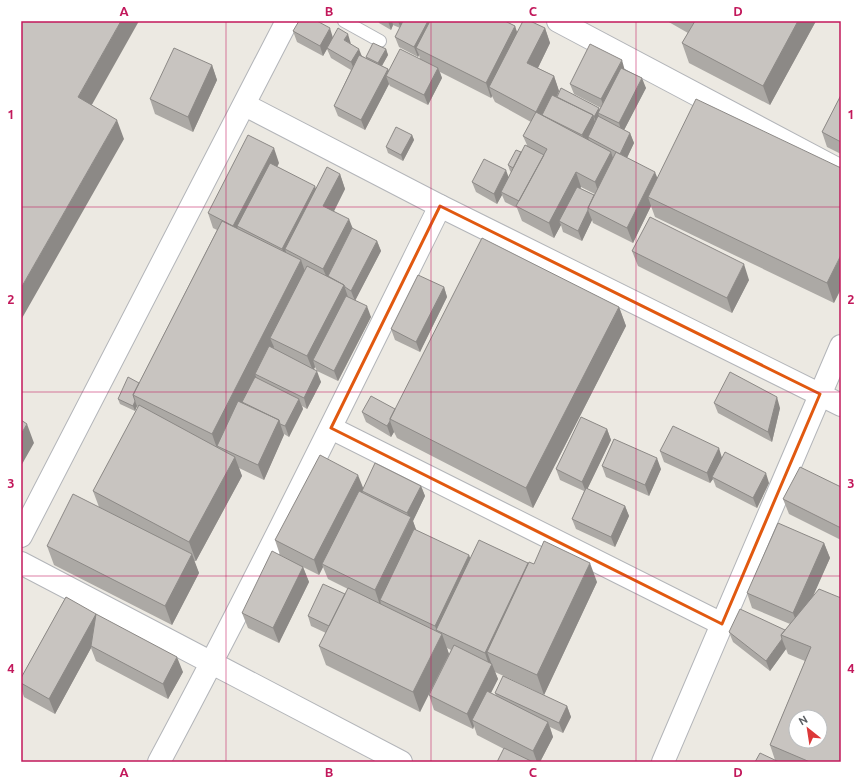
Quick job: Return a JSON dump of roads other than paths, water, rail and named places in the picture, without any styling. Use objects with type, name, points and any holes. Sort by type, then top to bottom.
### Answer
[{"type":"street","points":[[21,536],[287,21]]},
{"type":"street","points":[[558,21],[841,171]]},
{"type":"street","points":[[245,104],[440,206],[841,405]]},
{"type":"street","points":[[159,762],[212,663],[331,428],[440,206]]},
{"type":"street","points":[[663,762],[841,346]]},
{"type":"street","points":[[331,428],[722,624]]},
{"type":"street","points":[[21,563],[401,762]]},
{"type":"lane","points":[[344,21],[380,41]]}]
